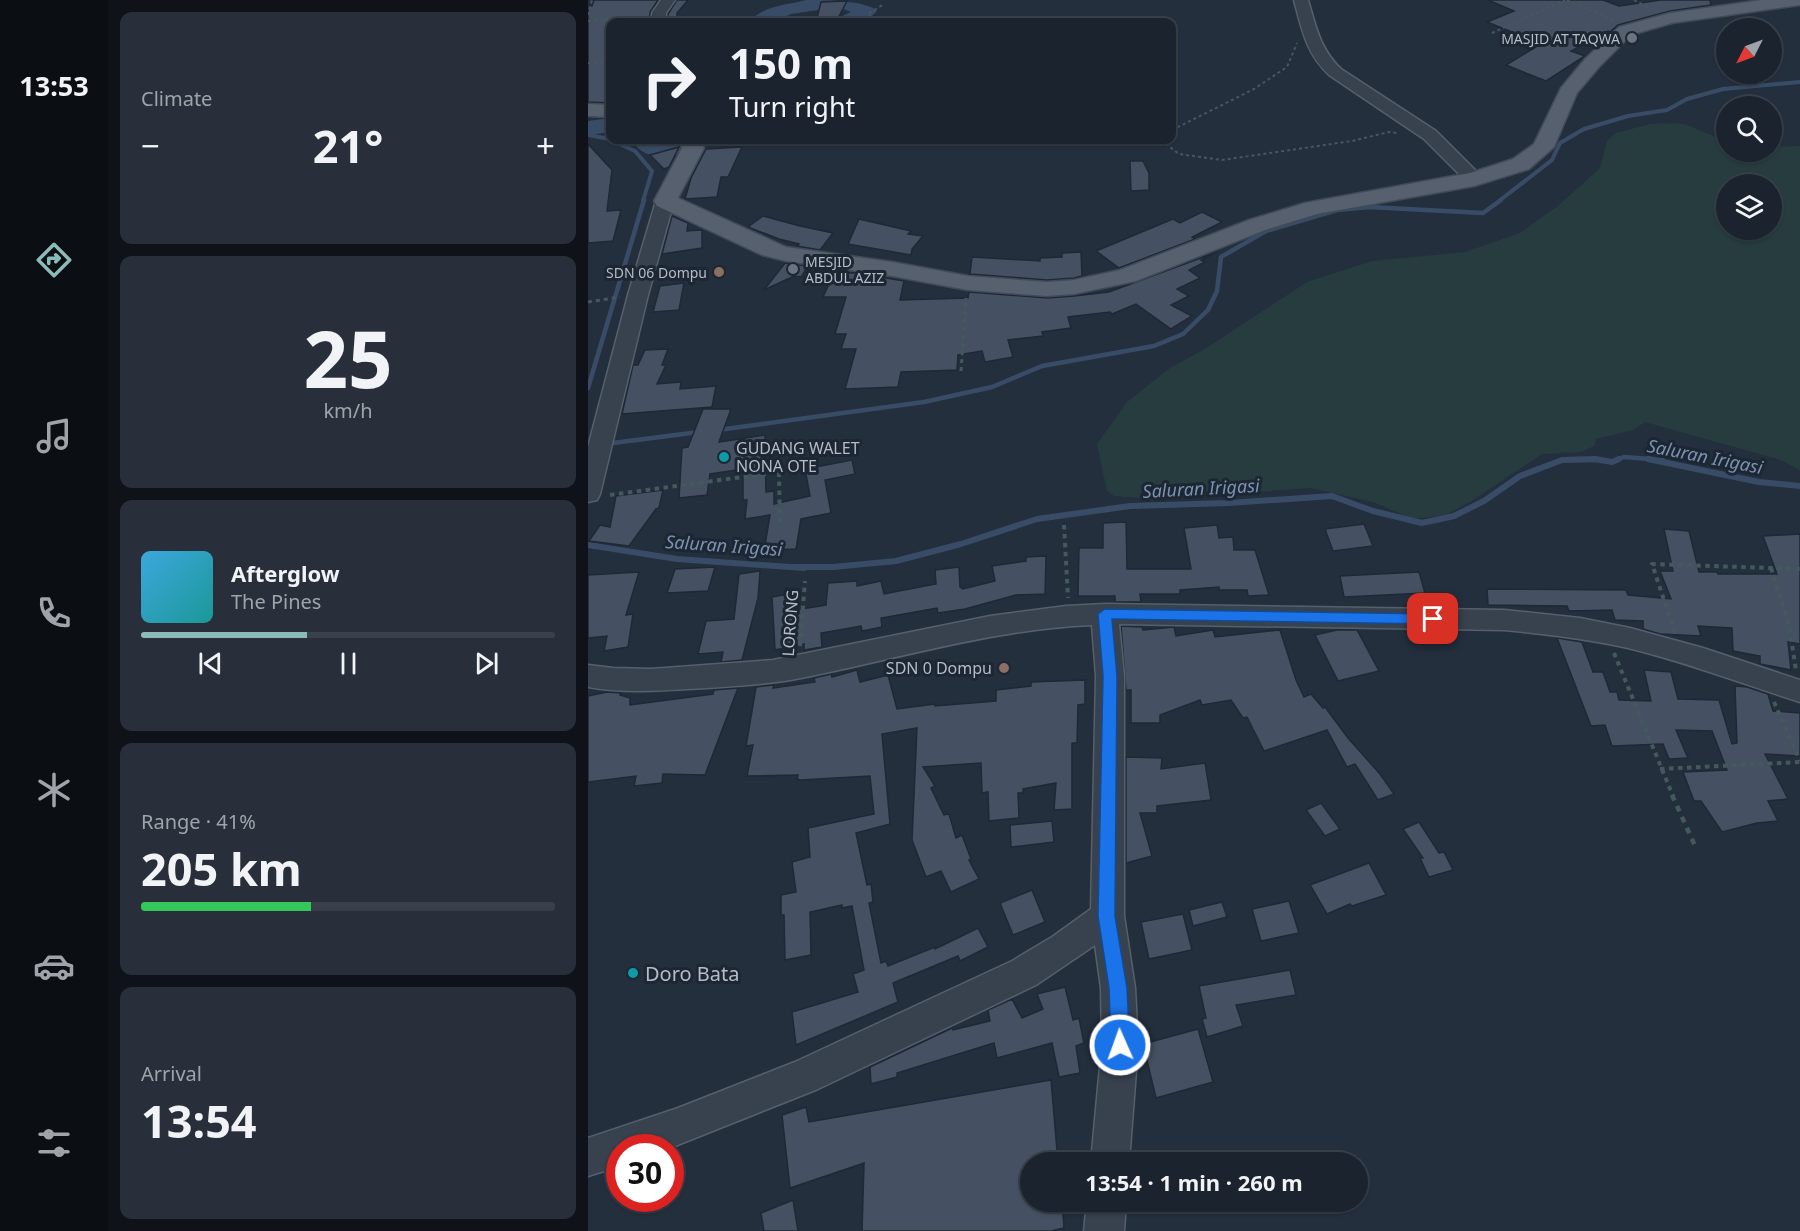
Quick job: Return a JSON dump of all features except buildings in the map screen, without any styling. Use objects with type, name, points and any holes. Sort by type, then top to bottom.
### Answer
[{"type":"main road","points":[[690,144],[665,201],[770,250],[968,283],[1047,288],[1101,282],[1126,276],[1257,225],[1313,208],[1474,179],[1521,164],[1543,147],[1568,92],[1592,63],[1620,35],[1632,29],[1670,18],[1800,0]]},
{"type":"main road","points":[[588,110],[606,111]]},
{"type":"street","points":[[659,18],[668,0]]},
{"type":"street","points":[[1301,0],[1315,52],[1329,67],[1430,135],[1474,179]]},
{"type":"street","points":[[593,495],[638,295],[665,201]]},
{"type":"street","points":[[588,676],[632,681],[798,668],[928,638],[1069,614],[1105,614],[1504,620],[1560,625],[1606,633],[1682,653],[1800,691]]},
{"type":"street","points":[[1105,614],[1110,676],[1107,916],[1118,988],[1120,1045],[1111,1152]]},
{"type":"street","points":[[588,1157],[678,1127],[836,1062],[1024,973],[1064,948],[1107,916]]},
{"type":"street","points":[[1104,1231],[1106,1212]]},
{"type":"path","points":[[588,15],[592,0]]},
{"type":"path","points":[[1492,33],[1566,0],[1632,29]]},
{"type":"path","points":[[870,18],[868,14],[884,4]]},
{"type":"path","points":[[588,21],[606,20]]},
{"type":"path","points":[[1176,128],[1254,89],[1287,67],[1306,23]]},
{"type":"path","points":[[588,63],[606,61]]},
{"type":"path","points":[[1166,144],[1179,154],[1222,160],[1352,141],[1389,132],[1430,135]]},
{"type":"path","points":[[961,371],[963,319],[968,283]]},
{"type":"path","points":[[588,302],[638,295]]},
{"type":"path","points":[[593,495],[780,472],[780,523]]},
{"type":"path","points":[[1064,525],[1069,614]]},
{"type":"path","points":[[1682,653],[1652,564],[1800,569]]},
{"type":"path","points":[[1771,568],[1789,625],[1800,691]]},
{"type":"path","name":"LORONG","points":[[798,668],[805,581]]},
{"type":"path","points":[[1606,633],[1660,769],[1696,848]]},
{"type":"path","points":[[1660,769],[1800,761],[1765,680]]},
{"type":"green space","points":[[1650,124],[1684,124],[1716,137],[1716,162],[1782,162],[1782,147],[1800,146],[1800,470],[1781,460],[1645,422],[1633,430],[1596,439],[1594,446],[1581,452],[1542,454],[1470,502],[1445,515],[1413,519],[1373,502],[1310,488],[1155,499],[1114,496],[1107,491],[1097,444],[1127,402],[1170,368],[1205,349],[1307,282],[1372,261],[1465,252],[1520,233],[1559,205],[1600,168],[1607,141],[1616,133]]},
{"type":"waterway","points":[[768,18],[787,9],[811,6],[815,1],[826,0]]},
{"type":"waterway","points":[[837,0],[867,11],[853,18]]},
{"type":"waterway","points":[[1499,201],[1552,160],[1560,143],[1584,129],[1628,116],[1667,110],[1687,99],[1723,89],[1800,82]]},
{"type":"waterway","points":[[588,128],[606,126]]},
{"type":"waterway","points":[[588,135],[606,138]]},
{"type":"waterway","points":[[620,144],[635,151],[652,171],[643,201]]},
{"type":"waterway","points":[[646,144],[653,150],[687,144]]},
{"type":"waterway","points":[[588,388],[644,200]]},
{"type":"waterway","points":[[718,430],[924,402],[992,387],[1042,366],[1154,346],[1183,334],[1208,310],[1217,291],[1221,257],[1266,231],[1337,210],[1369,207],[1483,213],[1501,200]]},
{"type":"waterway","points":[[605,444],[699,432]]},
{"type":"waterway","name":"Saluran Irigasi","points":[[1616,460],[1624,457],[1663,460]]},
{"type":"waterway","name":"Saluran Irigasi","points":[[1601,460],[1612,462],[1619,459]]},
{"type":"waterway","name":"Saluran Irigasi","points":[[1648,459],[1759,482],[1800,486]]},
{"type":"waterway","name":"Saluran Irigasi","points":[[588,545],[677,559],[804,568],[794,567],[833,567],[896,561],[961,544],[1037,519],[1130,506],[1228,503],[1332,496],[1373,511],[1422,523],[1454,516],[1484,501],[1520,476],[1562,460]]},
{"type":"waterway","name":"Saluran Irigasi","points":[[1562,460],[1601,460]]},
{"type":"waterway","name":"Saluran Irigasi","points":[[1562,460],[1601,460]]},
{"type":"place","name":"MASJID AT TAQWA","points":[[1632,38]]},
{"type":"place","name":"MESJID ABDUL AZIZ","points":[[793,269]]},
{"type":"place","name":"SDN 06 Dompu","points":[[719,272]]},
{"type":"place","name":"GUDANG WALET NONA OTE","points":[[724,457]]},
{"type":"place","name":"SDN 0 Dompu","points":[[1004,668]]},
{"type":"place","name":"Doro Bata","points":[[633,973]]},
{"type":"route","points":[[1120,1045],[1118,988],[1107,916],[1110,676],[1105,614],[1433,619]]}]
